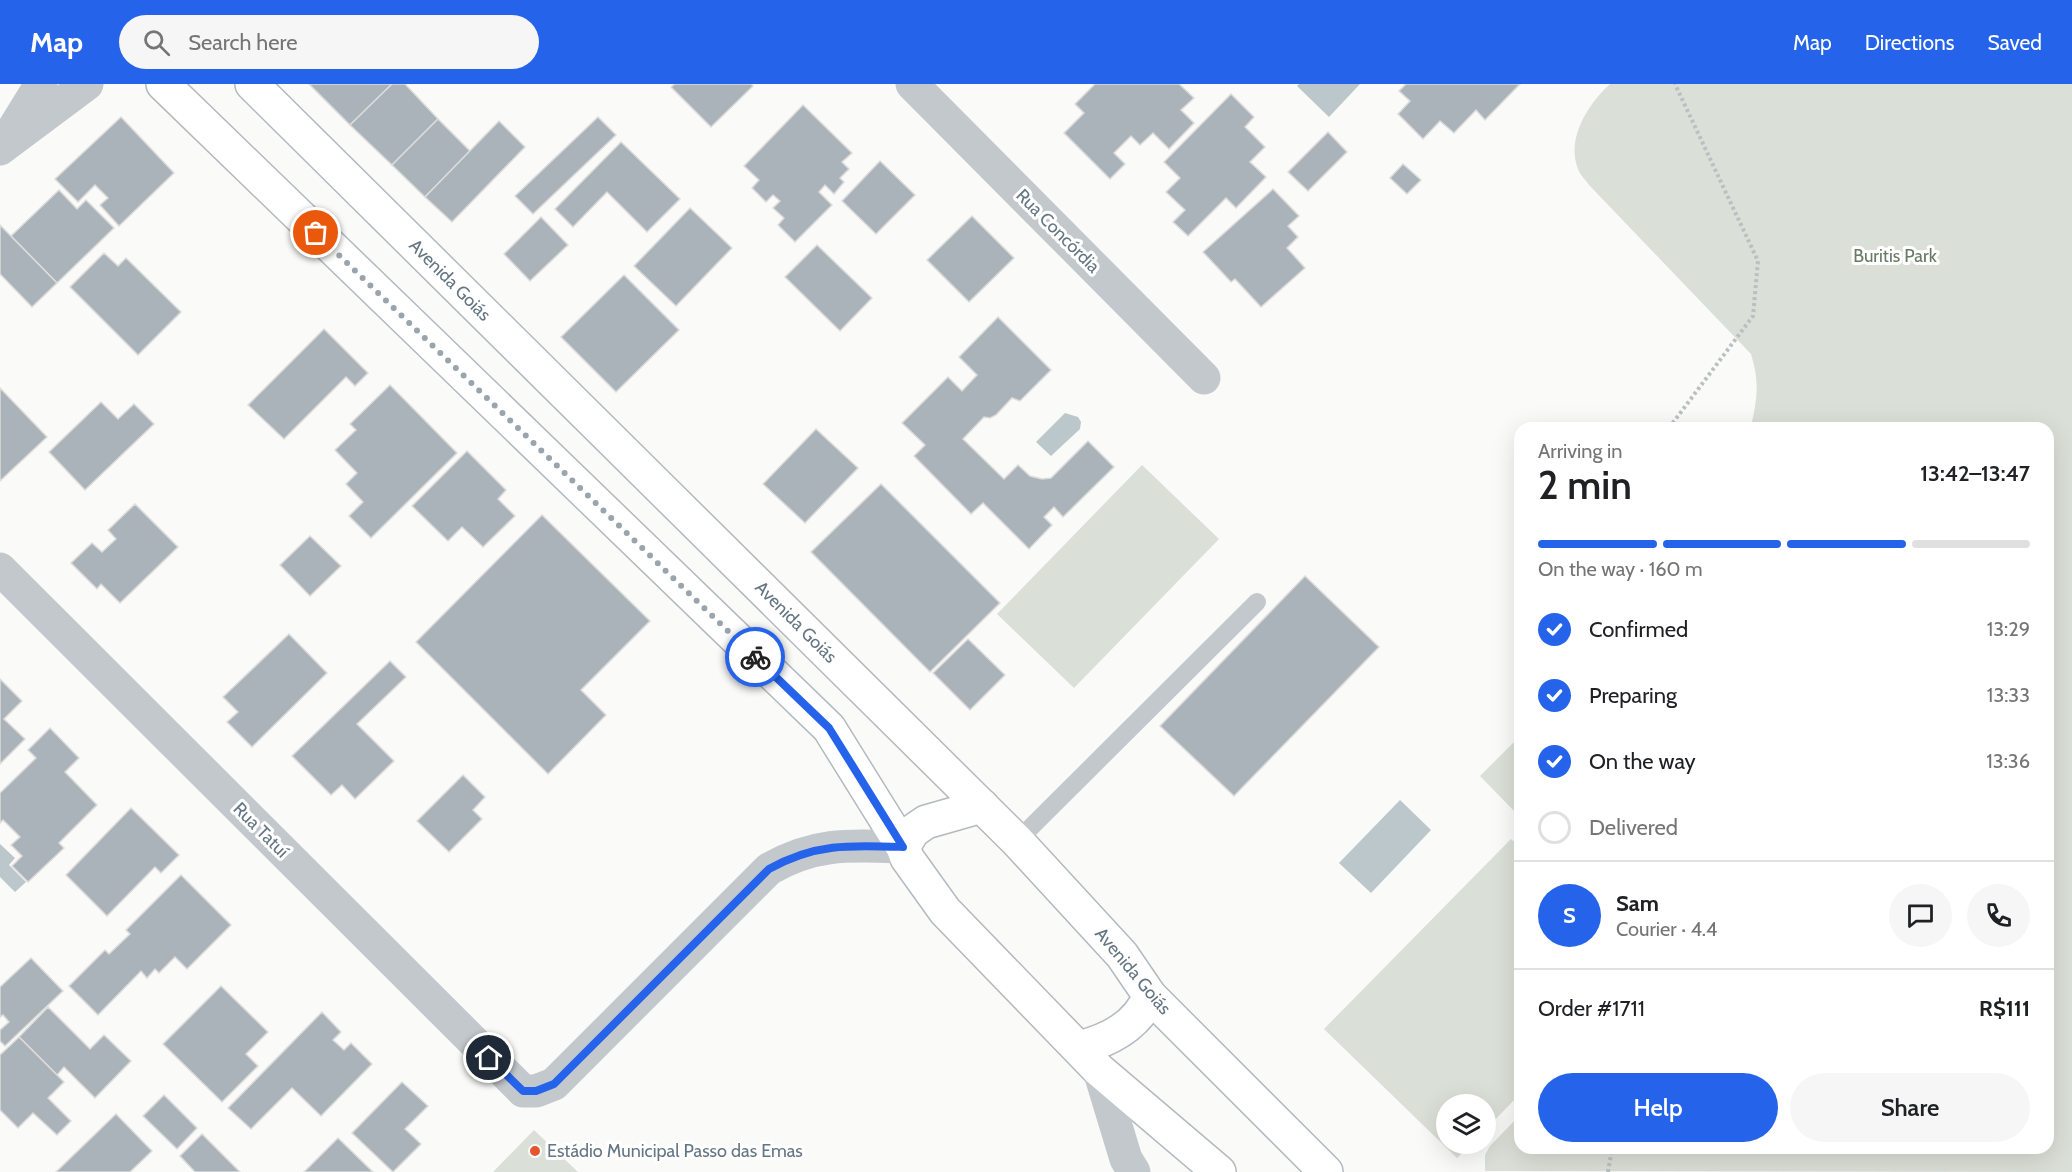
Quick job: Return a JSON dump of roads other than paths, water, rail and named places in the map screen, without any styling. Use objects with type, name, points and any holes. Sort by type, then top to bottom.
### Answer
[{"type":"main road","points":[[163,84],[829,728],[903,847],[907,858],[945,911],[1089,1059],[1220,1172]]},
{"type":"main road","name":"Avenida Goiás","points":[[252,84],[1017,841],[1122,955],[1150,996],[1326,1172]]},
{"type":"main road","points":[[903,847],[913,831],[926,822],[982,806]]},
{"type":"main road","points":[[1089,1059],[1096,1044],[1129,1026],[1145,1007],[1150,996]]},
{"type":"street","points":[[2,147],[41,84]]},
{"type":"street","points":[[2,147],[87,84]]},
{"type":"street","name":"Rua Concórdia","points":[[912,84],[1204,378]]},
{"type":"street","name":"Rua Tatuí","points":[[0,569],[523,1091],[536,1091],[554,1084],[769,869],[796,855],[830,846],[903,847]]},
{"type":"street","points":[[1089,1059],[1126,1159],[1134,1172]]},
{"type":"lane","points":[[1017,841],[1257,602]]},
{"type":"place","name":"Estádio Municipal Passo das Emas","points":[[535,1151]]},
{"type":"park label","name":"Buritis Park","points":[[1895,256]]}]
